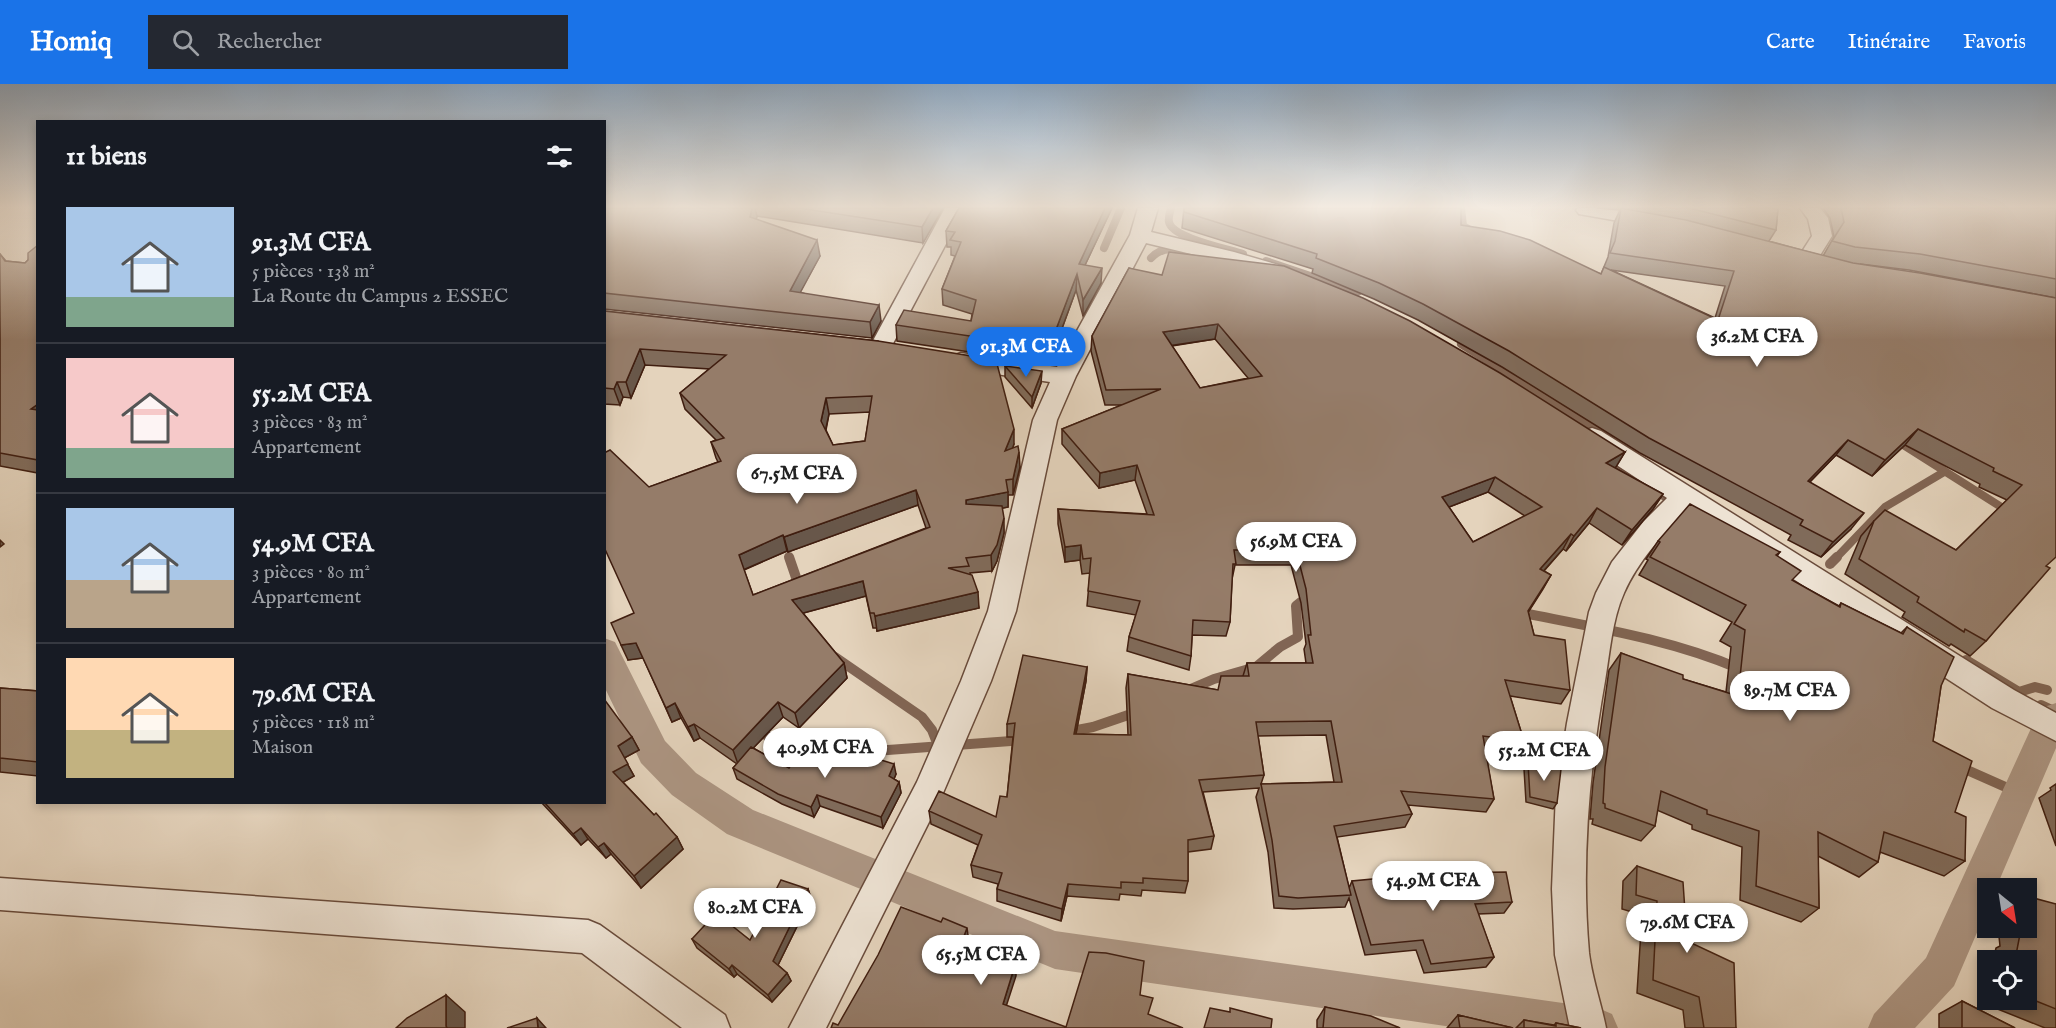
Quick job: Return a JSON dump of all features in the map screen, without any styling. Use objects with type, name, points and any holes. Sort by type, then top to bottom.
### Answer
[{"type":"street","points":[[903,352],[870,347],[928,252]]},
{"type":"street","points":[[807,1028],[929,790],[976,681],[1002,611],[1045,420],[1064,376],[1131,252]]},
{"type":"street","points":[[1211,252],[1301,280]]},
{"type":"street","points":[[1784,255],[1816,264],[1819,252]]},
{"type":"street","points":[[938,357],[1064,376]]},
{"type":"street","points":[[1569,423],[2003,699],[2056,728]]},
{"type":"street","points":[[1588,1028],[1572,956],[1569,889],[1572,793],[1581,723],[1603,612],[1610,592],[1622,569],[1653,528],[1685,496]]},
{"type":"street","points":[[0,894],[588,937],[712,1028]]},
{"type":"building","points":[[36,252],[36,405],[31,409],[36,410],[36,460],[0,453],[0,254],[5,261],[25,263],[28,260],[28,253]]},
{"type":"building","points":[[606,252],[811,252],[790,291],[879,305],[870,322],[606,293]]},
{"type":"building","points":[[957,252],[1085,252],[1079,264],[1102,268],[1083,300],[1077,274],[1049,348],[896,325],[904,310],[971,321],[976,300],[942,289]]},
{"type":"building","points":[[1169,252],[1284,266],[1363,298],[1410,321],[1500,373],[1625,452],[1606,463],[1663,494],[1632,530],[1597,508],[1574,536],[1571,534],[1540,569],[1551,575],[1528,611],[1534,635],[1565,640],[1570,690],[1505,680],[1524,741],[1483,736],[1494,799],[1401,791],[1412,814],[1334,826],[1351,895],[1298,898],[1279,896],[1272,840],[1261,784],[1342,782],[1331,721],[1256,722],[1264,775],[1199,780],[1214,836],[1188,840],[1188,881],[1143,878],[1143,883],[1121,882],[1121,888],[1068,884],[1062,909],[997,889],[1002,873],[971,865],[982,835],[929,811],[939,791],[996,817],[1000,796],[1007,797],[1015,723],[1007,724],[1023,655],[1087,667],[1074,734],[1131,735],[1128,674],[1218,690],[1221,676],[1249,676],[1247,663],[1313,663],[1308,635],[1311,635],[1306,589],[1296,550],[1234,550],[1236,564],[1233,564],[1230,622],[1193,620],[1191,656],[1129,637],[1140,601],[1088,591],[1091,558],[1083,559],[1081,545],[1065,547],[1058,509],[1154,515],[1137,465],[1100,473],[1062,429],[1161,389],[1106,390],[1092,336],[1129,268],[1162,275]],"holes":[[[1218,324],[1262,376],[1200,388],[1163,332]],[[1495,477],[1542,507],[1473,542],[1442,497]]]},
{"type":"building","points":[[1311,252],[1555,252],[1601,274],[1604,267],[1718,320],[1734,271],[1610,252],[1810,252],[1853,263],[2056,298],[2056,557],[2046,566],[2050,568],[1986,641],[1965,629],[1964,632],[1917,602],[1919,597],[1859,559],[1874,521],[1885,510],[1956,550],[2022,485],[1993,471],[1994,468],[1918,429],[1885,460],[1848,440],[1808,481],[1864,513],[1833,542],[1800,525],[1803,520],[1649,438],[1509,351],[1423,304],[1379,283],[1316,258],[1317,254]]},
{"type":"building","points":[[1902,252],[2056,252],[2056,279]]},
{"type":"building","points":[[606,311],[878,341],[996,360],[1014,429],[1005,451],[1018,446],[1019,452],[1013,479],[1006,480],[1008,492],[966,500],[966,504],[1002,506],[1004,518],[997,545],[991,555],[966,558],[969,566],[948,568],[972,575],[978,592],[875,616],[874,613],[870,613],[863,581],[792,600],[844,663],[795,713],[778,702],[733,750],[694,724],[688,727],[675,703],[666,708],[636,643],[621,645],[611,623],[634,613],[606,551],[606,452],[610,450],[649,487],[721,461],[711,442],[724,438],[680,393],[726,355],[640,349],[626,382],[617,382],[614,389],[606,388]],"holes":[[[872,396],[865,441],[833,445],[821,421],[826,398]],[[916,490],[930,527],[753,595],[739,555],[783,535],[784,537]]]},
{"type":"building","points":[[1005,366],[1042,371],[1032,397]]},
{"type":"building","points":[[1690,504],[1780,552],[1776,555],[1801,571],[1792,580],[1840,607],[1841,603],[1903,634],[1907,627],[1954,657],[1941,686],[1933,741],[1972,761],[1955,812],[1966,817],[1965,861],[1884,832],[1878,862],[1818,832],[1819,908],[1756,886],[1759,831],[1707,814],[1707,810],[1661,791],[1655,826],[1605,808],[1603,803],[1605,767],[1621,653],[1683,675],[1683,679],[1738,696],[1745,630],[1734,624],[1746,605],[1650,557],[1660,542],[1658,541]]},
{"type":"building","points":[[0,688],[36,691],[36,762],[0,758]]},
{"type":"building","points":[[606,702],[632,737],[618,746],[628,764],[613,772],[654,815],[656,813],[677,837],[634,876],[604,843],[598,847],[581,828],[573,834],[546,804],[606,804]]},
{"type":"building","points":[[751,747],[789,768],[802,748],[848,765],[855,752],[894,764],[889,776],[899,782],[881,817],[817,795],[811,807],[778,794],[733,768]]},
{"type":"building","points":[[1528,763],[1561,769],[1557,803],[1530,797]]},
{"type":"building","points":[[1637,866],[1683,882],[1687,941],[1734,963],[1736,1028],[1704,1028],[1699,997],[1653,980],[1657,901],[1636,895]]},
{"type":"building","points":[[1506,872],[1512,902],[1475,904],[1494,957],[1431,964],[1423,940],[1371,945],[1352,881],[1436,873]]},
{"type":"building","points":[[781,880],[808,889],[773,961],[787,973],[768,995],[732,965],[729,969],[692,939],[716,913],[750,940]]},
{"type":"building","points":[[2037,899],[2056,904],[2056,1009],[2037,1001],[2037,950],[2017,950],[2019,938],[2037,938]]},
{"type":"building","points":[[901,907],[941,922],[943,918],[967,928],[960,947],[1016,962],[1003,1004],[1066,1027],[1089,952],[1106,953],[1144,961],[1140,995],[1153,998],[1148,1014],[1183,1028],[831,1028],[833,1023],[838,1025],[878,955]]},
{"type":"building","points":[[446,995],[447,1028],[396,1028],[407,1018]]},
{"type":"building","points":[[1962,1001],[2015,1028],[1962,1028]]},
{"type":"building","points":[[1325,1007],[1371,1016],[1400,1028],[1323,1028]]},
{"type":"building","points":[[1210,1008],[1230,1012],[1230,1008],[1272,1019],[1271,1028],[1204,1028]]},
{"type":"building","points":[[1458,1015],[1513,1028],[1460,1028]]},
{"type":"building","points":[[537,1018],[538,1028],[507,1028]]},
{"type":"building","points":[[1524,1020],[1556,1026],[1556,1023],[1581,1028],[1524,1028]]},
{"type":"waterway","points":[[1151,258],[1159,252]]},
{"type":"waterway","points":[[1188,252],[1206,259]]},
{"type":"waterway","points":[[1236,252],[1243,254]]},
{"type":"waterway","points":[[1266,261],[1358,292]]},
{"type":"waterway","points":[[1461,344],[1609,437]]},
{"type":"waterway","points":[[1894,439],[2009,512]]},
{"type":"waterway","points":[[1608,460],[1677,505]]},
{"type":"waterway","points":[[1836,558],[1885,507],[1944,472]]},
{"type":"waterway","points":[[789,557],[800,589]]},
{"type":"waterway","points":[[1830,564],[1836,558]]},
{"type":"waterway","points":[[1793,579],[1821,597]]},
{"type":"waterway","points":[[1186,691],[1214,679],[1256,667],[1280,647],[1298,637],[1296,606],[1301,602],[1311,603]]},
{"type":"waterway","points":[[1518,612],[1659,642],[1740,669]]},
{"type":"waterway","points":[[606,655],[653,752],[684,784],[740,822],[1055,950],[1598,1028]]},
{"type":"waterway","points":[[835,657],[922,717],[932,730],[938,746]]},
{"type":"waterway","points":[[1966,660],[2019,692],[2035,687],[2047,690]]},
{"type":"waterway","points":[[2041,705],[2056,712]]},
{"type":"waterway","points":[[1067,732],[1093,727],[1137,712]]},
{"type":"waterway","points":[[1888,1028],[1940,972],[2045,734],[2056,717]]},
{"type":"waterway","points":[[758,726],[770,739],[782,744],[833,754],[938,746]]},
{"type":"waterway","points":[[2041,734],[2056,741]]},
{"type":"waterway","points":[[938,746],[1024,740]]},
{"type":"waterway","points":[[1958,766],[2019,793]]}]
